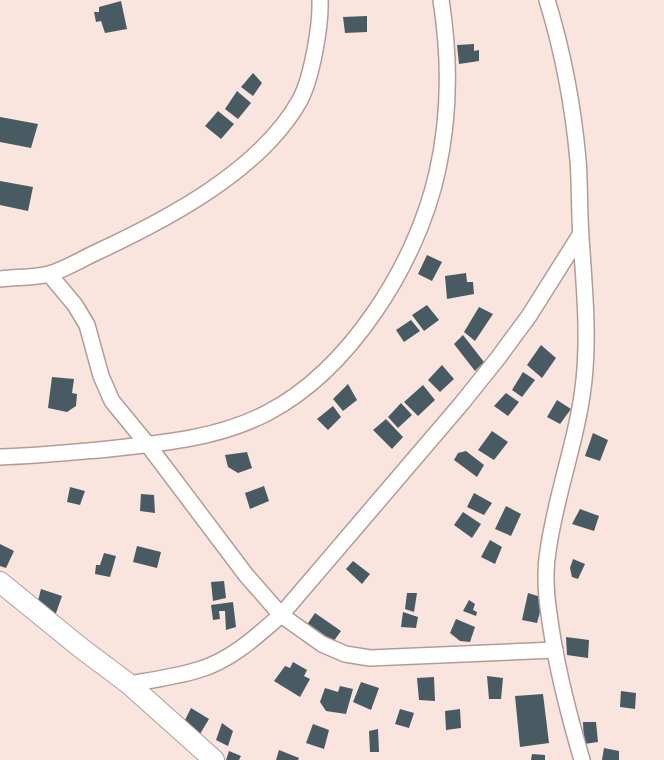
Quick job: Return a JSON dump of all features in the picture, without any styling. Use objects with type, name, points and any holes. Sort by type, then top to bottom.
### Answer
[{"type":"street","points":[[0,279],[49,274],[154,224],[199,198],[245,164],[276,135],[300,98],[313,58],[320,0]]},
{"type":"street","points":[[0,457],[40,456],[148,445],[224,430],[267,414],[308,388],[345,351],[376,310],[401,268],[421,223],[437,173],[447,113],[448,57],[440,0]]},
{"type":"street","points":[[548,0],[566,69],[578,161],[580,235],[586,294],[586,339],[584,381],[576,430],[554,516],[547,553],[546,572],[549,619],[561,688],[582,760]]},
{"type":"street","points":[[129,684],[199,670],[234,653],[281,614],[462,403],[492,365],[529,316],[580,235]]},
{"type":"street","points":[[49,274],[75,304],[87,325],[101,376],[112,401],[148,445],[246,575],[281,614],[322,644],[345,654],[370,658],[554,650]]},
{"type":"street","points":[[0,582],[81,648],[129,684],[214,760]]},
{"type":"building","points":[[121,1],[127,29],[105,33],[101,21],[96,22],[94,12],[99,12],[99,7]]},
{"type":"building","points":[[367,16],[367,32],[345,33],[343,17]]},
{"type":"building","points":[[474,44],[474,51],[479,50],[479,61],[459,64],[457,45]]},
{"type":"building","points":[[253,73],[262,83],[253,96],[241,87]]},
{"type":"building","points":[[237,91],[251,103],[238,119],[225,109]]},
{"type":"building","points":[[218,111],[234,124],[221,139],[205,126]]},
{"type":"building","points":[[0,117],[38,124],[31,148],[0,142]]},
{"type":"building","points":[[0,181],[33,187],[28,211],[0,205]]},
{"type":"building","points":[[427,255],[442,262],[432,281],[418,274]]},
{"type":"building","points":[[466,273],[467,282],[473,282],[474,294],[447,299],[445,276]]},
{"type":"building","points":[[427,305],[439,320],[424,331],[412,315]]},
{"type":"building","points":[[479,307],[493,314],[475,341],[464,332]]},
{"type":"building","points":[[411,320],[420,331],[404,342],[396,330]]},
{"type":"building","points":[[463,335],[484,362],[475,371],[454,344]]},
{"type":"building","points":[[541,345],[556,358],[542,378],[527,365]]},
{"type":"building","points":[[442,365],[454,379],[440,392],[428,380]]},
{"type":"building","points":[[523,372],[535,380],[522,397],[512,390]]},
{"type":"building","points":[[52,377],[74,379],[72,393],[77,394],[76,406],[67,412],[48,408]]},
{"type":"building","points":[[348,384],[357,400],[343,411],[333,399]]},
{"type":"building","points":[[423,385],[435,400],[418,416],[404,402]]},
{"type":"building","points":[[506,393],[519,402],[508,416],[494,406]]},
{"type":"building","points":[[557,400],[571,409],[560,424],[547,417]]},
{"type":"building","points":[[401,403],[412,415],[398,428],[388,417]]},
{"type":"building","points":[[333,406],[341,417],[328,430],[317,419]]},
{"type":"building","points":[[386,419],[403,437],[392,449],[373,430]]},
{"type":"building","points":[[492,431],[508,442],[494,460],[478,450]]},
{"type":"building","points":[[593,433],[608,440],[600,461],[585,456]]},
{"type":"building","points":[[466,451],[484,465],[477,477],[454,460],[458,453]]},
{"type":"building","points":[[247,452],[252,468],[238,473],[228,467],[225,455]]},
{"type":"building","points":[[264,486],[269,501],[250,509],[245,493]]},
{"type":"building","points":[[70,487],[85,491],[80,505],[67,502]]},
{"type":"building","points":[[474,493],[492,503],[484,515],[467,507]]},
{"type":"building","points":[[141,494],[154,495],[155,513],[140,511]]},
{"type":"building","points":[[506,506],[521,514],[511,536],[495,529]]},
{"type":"building","points":[[580,509],[599,516],[594,531],[572,524]]},
{"type":"building","points":[[463,512],[481,524],[472,538],[454,525]]},
{"type":"building","points":[[490,540],[502,547],[495,564],[481,557]]},
{"type":"building","points":[[0,544],[14,551],[6,568],[0,566]]},
{"type":"building","points":[[137,546],[161,552],[157,568],[133,562]]},
{"type":"building","points":[[104,553],[116,556],[110,577],[95,574],[96,565],[100,565]]},
{"type":"building","points":[[573,559],[585,564],[578,579],[572,577],[570,568]]},
{"type":"building","points":[[353,561],[370,574],[362,584],[346,569]]},
{"type":"building","points":[[224,581],[226,598],[213,601],[211,582]]},
{"type":"building","points":[[41,589],[62,596],[55,616],[36,609]]},
{"type":"building","points":[[407,593],[417,593],[414,612],[405,609]]},
{"type":"building","points":[[528,593],[544,598],[537,623],[522,620]]},
{"type":"building","points":[[469,600],[475,604],[473,610],[477,612],[476,616],[463,611]]},
{"type":"building","points":[[233,602],[236,627],[226,630],[225,611],[219,611],[220,619],[213,620],[211,605]]},
{"type":"building","points":[[403,612],[418,617],[416,628],[401,627]]},
{"type":"building","points":[[315,613],[341,631],[331,645],[304,629]]},
{"type":"building","points":[[456,619],[475,627],[470,642],[460,641],[450,633]]},
{"type":"building","points":[[566,637],[589,640],[588,658],[567,655]]},
{"type":"building","points":[[293,662],[307,670],[304,676],[310,679],[300,697],[274,681],[285,666],[290,668]]},
{"type":"building","points":[[487,676],[503,678],[501,699],[489,699]]},
{"type":"building","points":[[434,677],[435,701],[419,700],[417,678]]},
{"type":"building","points":[[361,682],[379,688],[371,710],[353,702]]},
{"type":"building","points":[[340,686],[353,689],[346,714],[326,711],[320,702],[325,688],[338,692]]},
{"type":"building","points":[[621,691],[636,693],[635,709],[620,707]]},
{"type":"building","points":[[543,694],[549,743],[520,747],[515,696]]},
{"type":"building","points":[[191,708],[209,719],[200,734],[183,724]]},
{"type":"building","points":[[400,709],[414,713],[409,728],[395,724]]},
{"type":"building","points":[[460,709],[461,728],[446,730],[445,711]]},
{"type":"building","points":[[583,722],[596,722],[598,742],[584,744]]},
{"type":"building","points":[[222,723],[233,731],[228,746],[216,740]]},
{"type":"building","points":[[313,724],[329,730],[324,749],[306,743]]},
{"type":"building","points":[[378,729],[379,752],[370,752],[369,731]]},
{"type":"building","points":[[604,748],[619,751],[619,760],[602,760]]},
{"type":"building","points":[[279,750],[299,758],[298,760],[276,760]]},
{"type":"building","points":[[229,751],[241,756],[239,760],[226,760]]},
{"type":"building","points":[[532,754],[545,755],[545,760],[531,760]]}]
